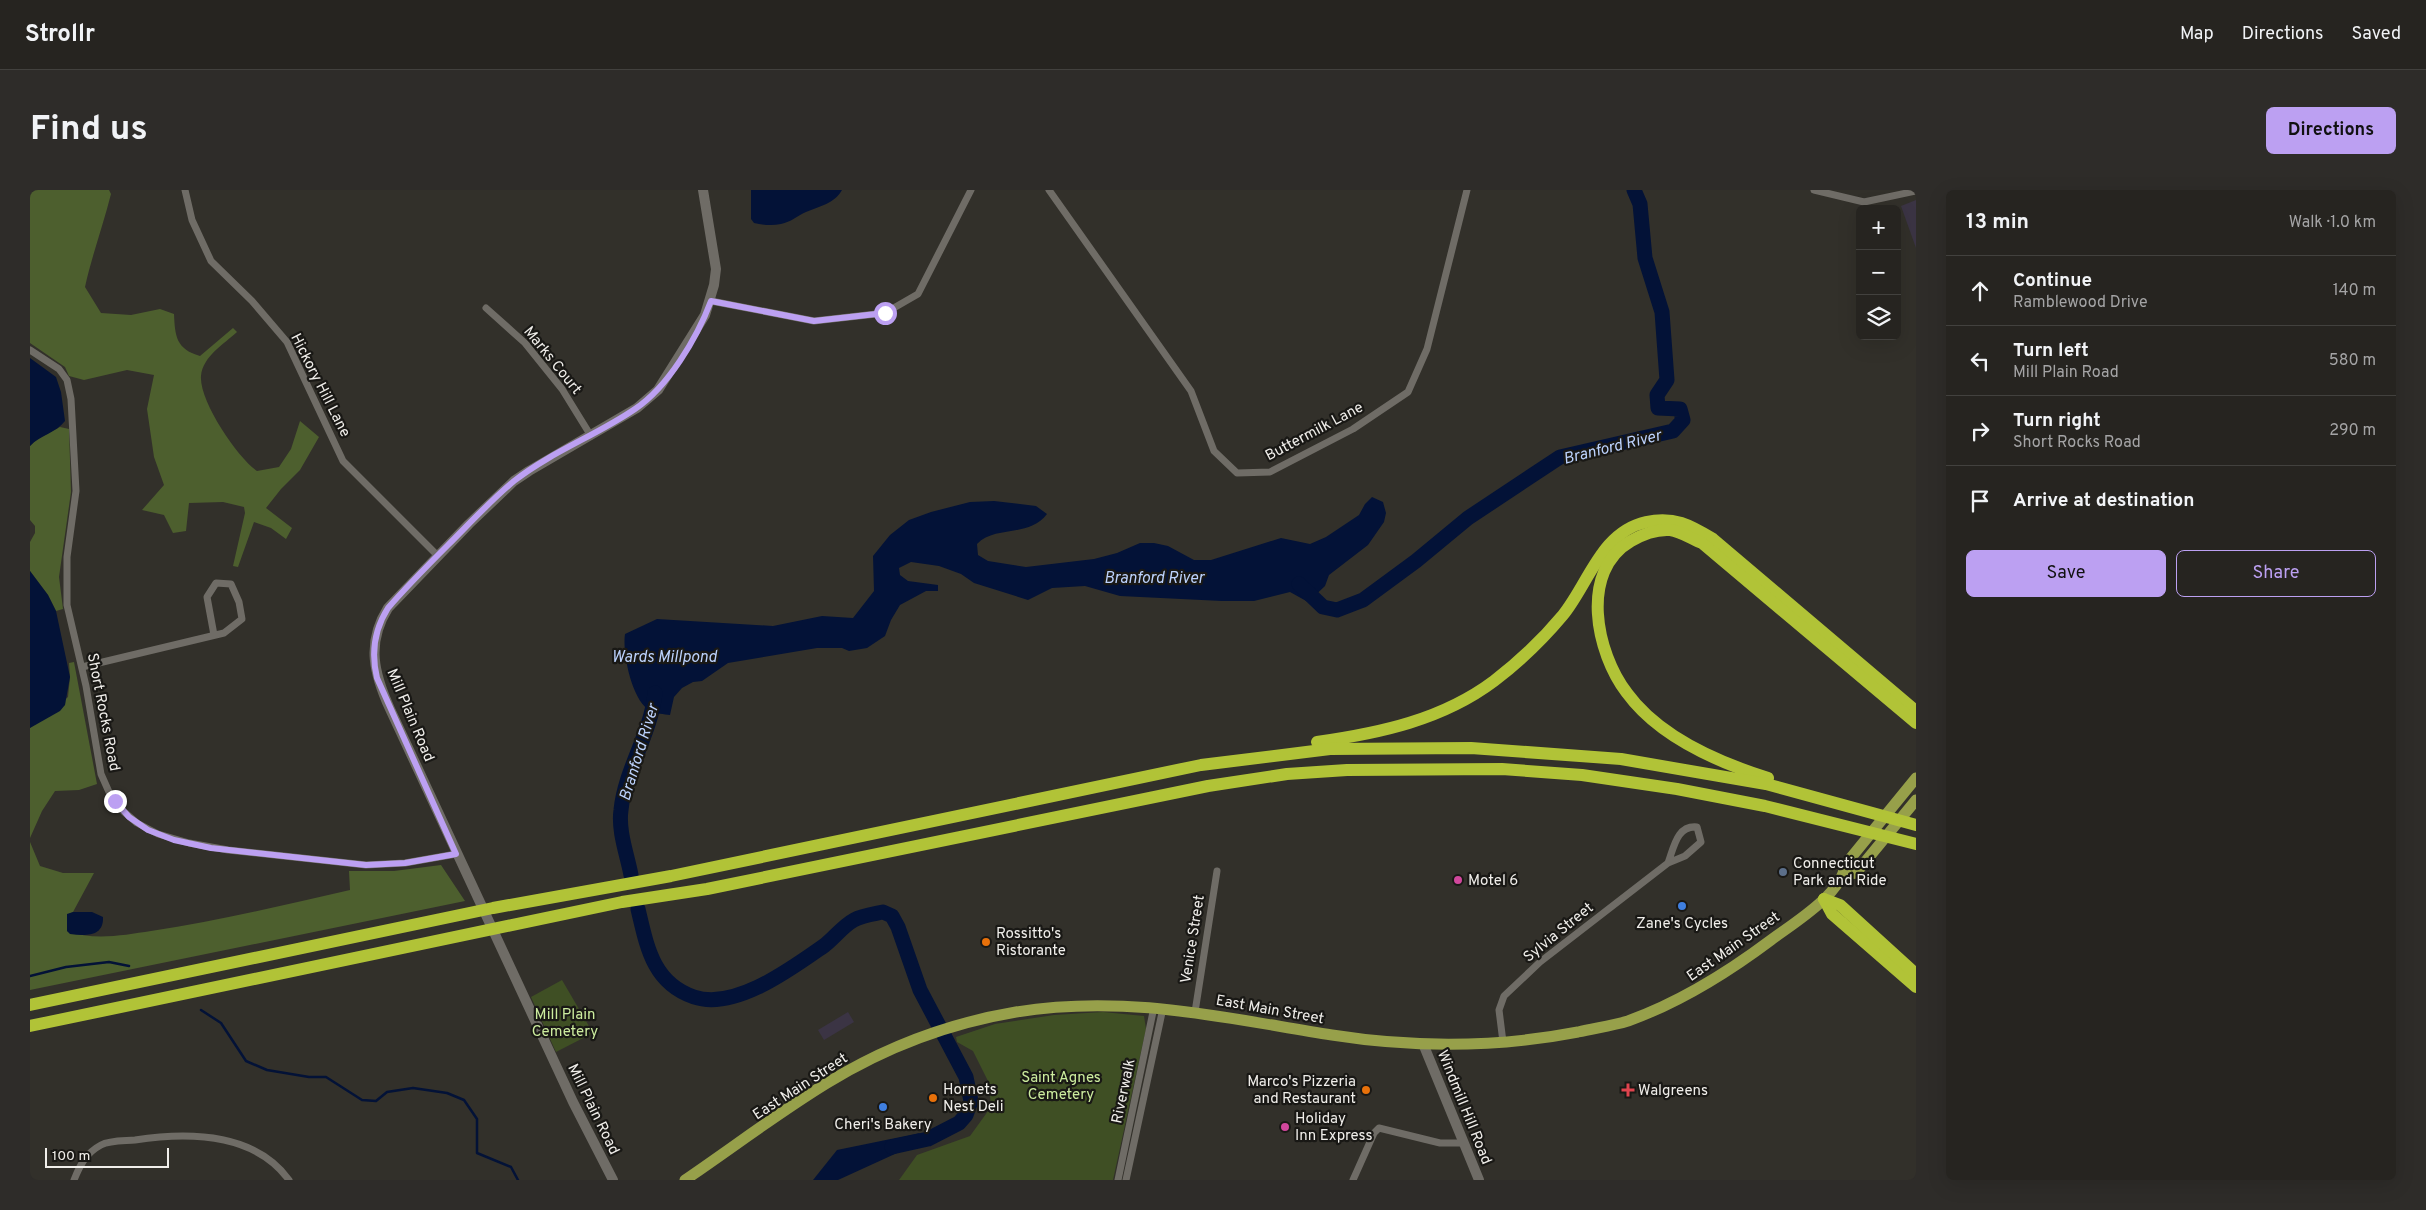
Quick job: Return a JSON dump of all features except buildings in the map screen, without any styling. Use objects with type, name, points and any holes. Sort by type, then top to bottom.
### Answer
[{"type":"highway","points":[[30,1005],[473,912],[671,876],[1277,748],[1364,735],[1414,723],[1456,705],[1494,681],[1528,653],[1563,614],[1612,540],[1634,525],[1662,518],[1688,524],[1713,539],[1916,711]]},
{"type":"highway","points":[[1867,812],[1729,766],[1687,743],[1654,721],[1627,694],[1610,664],[1602,643],[1598,599],[1604,570],[1619,548],[1645,533],[1671,530],[1702,543],[1916,723]]},
{"type":"highway","points":[[1201,765],[1330,749],[1452,748],[1549,752],[1621,759],[1766,784],[1916,825]]},
{"type":"highway","points":[[30,1026],[622,902],[707,889],[1208,786],[1288,774],[1420,768],[1502,769],[1582,775],[1676,789],[1765,806],[1910,842]]},
{"type":"highway","points":[[1824,899],[1840,904],[1916,974]]},
{"type":"highway","points":[[1824,899],[1832,914],[1916,987]]},
{"type":"main road","name":"East Main Street","points":[[685,1180],[824,1084],[865,1062],[927,1036],[987,1018],[1045,1009],[1094,1005],[1159,1007],[1334,1035],[1424,1046],[1503,1042],[1559,1035],[1627,1021],[1693,993],[1740,963],[1824,899],[1844,875],[1845,865],[1916,778]]},
{"type":"main road","name":"East Main Street","points":[[1844,875],[1856,873],[1916,800]]},
{"type":"street","name":"Hickory Hill Lane","points":[[185,190],[192,220],[211,260],[252,301],[286,342],[343,461],[437,555]]},
{"type":"street","name":"Mill Plain Road","points":[[613,1180],[456,854],[380,688],[374,666],[374,644],[381,619],[392,602],[437,555],[514,481],[637,408],[658,390],[696,333],[711,301],[716,269],[703,190]]},
{"type":"street","points":[[711,301],[814,321],[885,313],[918,294],[971,190]]},
{"type":"street","name":"Buttermilk Lane","points":[[1049,190],[1191,391],[1214,451],[1237,473],[1270,472],[1354,429],[1408,392],[1427,349],[1468,190]]},
{"type":"street","points":[[1814,190],[1864,202],[1916,191]]},
{"type":"street","name":"Marks Court","points":[[486,308],[526,343],[562,389],[591,436]]},
{"type":"street","name":"Short Rocks Road","points":[[30,350],[59,369],[67,380],[71,400],[76,491],[67,557],[65,590],[70,621],[82,667],[98,760],[105,785],[129,817],[148,830],[174,840],[211,848],[346,864],[384,865],[440,858],[456,854]]},
{"type":"street","points":[[82,667],[224,633],[242,619],[239,602],[231,584],[216,582],[206,597],[214,635]]},
{"type":"street","name":"Sylvia Street","points":[[1503,1042],[1500,1010],[1504,996],[1540,962],[1668,863],[1685,856],[1701,842],[1697,827],[1689,826],[1680,832],[1668,863]]},
{"type":"street","name":"Venice Street","points":[[1194,1012],[1217,872]]},
{"type":"street","name":"Riverwalk","points":[[1118,1180],[1159,1007]]},
{"type":"street","name":"Riverwalk","points":[[1126,1180],[1159,1007]]},
{"type":"street","name":"Windmill Hill Road","points":[[1424,1046],[1462,1143],[1479,1180]]},
{"type":"street","points":[[1353,1180],[1374,1133],[1379,1128],[1440,1143],[1462,1143]]},
{"type":"street","points":[[74,1180],[82,1160],[102,1144],[161,1136],[211,1137],[241,1143],[282,1170],[289,1180]]},
{"type":"shaded area","points":[[1916,200],[1916,248],[1901,206]]},
{"type":"shaded area","points":[[848,1012],[854,1022],[824,1040],[818,1030]]},
{"type":"green space","points":[[30,190],[109,190],[111,194],[85,287],[101,313],[131,315],[160,309],[174,314],[178,341],[186,350],[200,356],[233,328],[237,332],[215,351],[206,362],[201,376],[202,387],[213,414],[230,442],[257,471],[279,467],[291,449],[300,421],[319,437],[300,470],[266,508],[292,528],[286,539],[271,528],[254,522],[238,567],[233,566],[245,513],[244,507],[223,502],[189,503],[186,531],[173,533],[164,515],[142,510],[164,485],[154,457],[147,409],[154,375],[127,370],[84,380],[69,376],[65,367],[30,343]]},
{"type":"green space","points":[[60,427],[69,429],[71,492],[59,577],[63,609],[56,611],[48,595],[30,571],[30,542],[35,533],[35,526],[30,520],[30,446],[37,439]]},
{"type":"green space","points":[[74,662],[97,784],[79,790],[55,791],[42,811],[30,838],[30,728],[68,697],[69,663]]},
{"type":"green space","points":[[30,842],[40,866],[63,873],[94,873],[73,912],[67,915],[67,931],[88,936],[120,935],[176,927],[350,890],[349,871],[394,871],[441,865],[465,901],[30,990]]},
{"type":"green space","name":"Mill Plain Cemetery","points":[[562,980],[593,1033],[556,1052],[531,997]]},
{"type":"green space","name":"Saint Agnes Cemetery","points":[[1103,1012],[1144,1016],[1146,1029],[1113,1180],[899,1180],[917,1155],[970,1136],[991,1107],[989,1083],[973,1051],[957,1042],[956,1037],[995,1024],[1054,1015]]},
{"type":"water","points":[[751,190],[842,190],[839,195],[826,204],[788,222],[764,225],[754,223],[751,219]]},
{"type":"water","points":[[30,358],[56,377],[61,392],[65,421],[30,446]]},
{"type":"water","name":"Wards Millpond","points":[[1372,497],[1383,502],[1386,513],[1384,522],[1368,545],[1329,575],[1325,586],[1308,602],[1290,592],[1254,601],[1222,601],[1120,596],[1085,586],[1052,588],[1028,600],[974,583],[961,574],[939,566],[911,562],[899,568],[900,575],[908,581],[938,585],[938,591],[926,591],[900,605],[891,620],[885,636],[867,648],[849,651],[842,648],[817,648],[728,663],[702,681],[693,682],[682,688],[674,697],[670,715],[653,712],[644,706],[634,688],[627,664],[624,642],[625,634],[657,619],[773,626],[822,616],[853,618],[874,591],[873,556],[890,535],[909,520],[970,502],[994,501],[1036,506],[1047,514],[1031,526],[984,538],[977,544],[978,555],[988,561],[1026,567],[1094,559],[1117,553],[1140,543],[1168,546],[1194,560],[1211,560],[1281,538],[1310,544],[1326,537],[1359,515],[1365,504]]},
{"type":"water","points":[[30,571],[48,595],[56,611],[70,677],[65,705],[60,711],[30,728]]},
{"type":"water","points":[[73,912],[92,912],[103,917],[100,928],[97,932],[87,935],[70,934],[67,931],[67,914]]},
{"type":"water","points":[[920,1133],[908,1148],[838,1180],[813,1180],[837,1150]]},
{"type":"waterway","name":"Branford River","points":[[1299,584],[1323,607],[1337,610],[1363,600],[1416,561],[1468,518],[1560,457],[1673,431],[1683,420],[1680,409],[1658,408],[1657,395],[1667,380],[1662,312],[1645,258],[1640,204],[1634,190]]},
{"type":"waterway","name":"Branford River","points":[[631,875],[622,834],[621,810],[627,780],[649,723],[655,693]]},
{"type":"waterway","name":"Branford River","points":[[638,909],[649,950],[661,973],[669,983],[680,991],[694,997],[710,1000],[745,993],[780,975],[825,945],[846,925],[857,918],[883,912],[892,916],[898,927],[920,990],[966,1077],[971,1101],[966,1115],[959,1123],[928,1139],[892,1147]]},
{"type":"waterway","points":[[30,976],[66,967],[109,962],[129,966]]},
{"type":"waterway","points":[[201,1010],[221,1023],[246,1061],[267,1070],[309,1077],[326,1077],[362,1100],[376,1101],[387,1092],[413,1088],[447,1093],[464,1100],[477,1119],[477,1153],[511,1167],[518,1180]]},
{"type":"place","name":"Connecticut Park and Ride","points":[[1783,872]]},
{"type":"place","name":"Motel 6","points":[[1458,880]]},
{"type":"place","name":"Zane's Cycles","points":[[1682,906]]},
{"type":"place","name":"Rossitto's Ristorante","points":[[986,942]]},
{"type":"place","name":"Marco's Pizzeria and Restaurant","points":[[1366,1090]]},
{"type":"place","name":"Walgreens","points":[[1628,1090]]},
{"type":"place","name":"Hornets Nest Deli","points":[[933,1098]]},
{"type":"place","name":"Cheri's Bakery","points":[[883,1107]]},
{"type":"place","name":"Holiday Inn Express","points":[[1285,1127]]},
{"type":"route","points":[[115,801],[129,817],[148,830],[174,840],[211,848],[366,865],[405,863],[456,854],[377,678],[373,654],[376,631],[388,608],[437,555],[514,481],[612,424],[651,397],[672,372],[696,333],[711,301],[763,313],[814,321],[885,313]]}]
